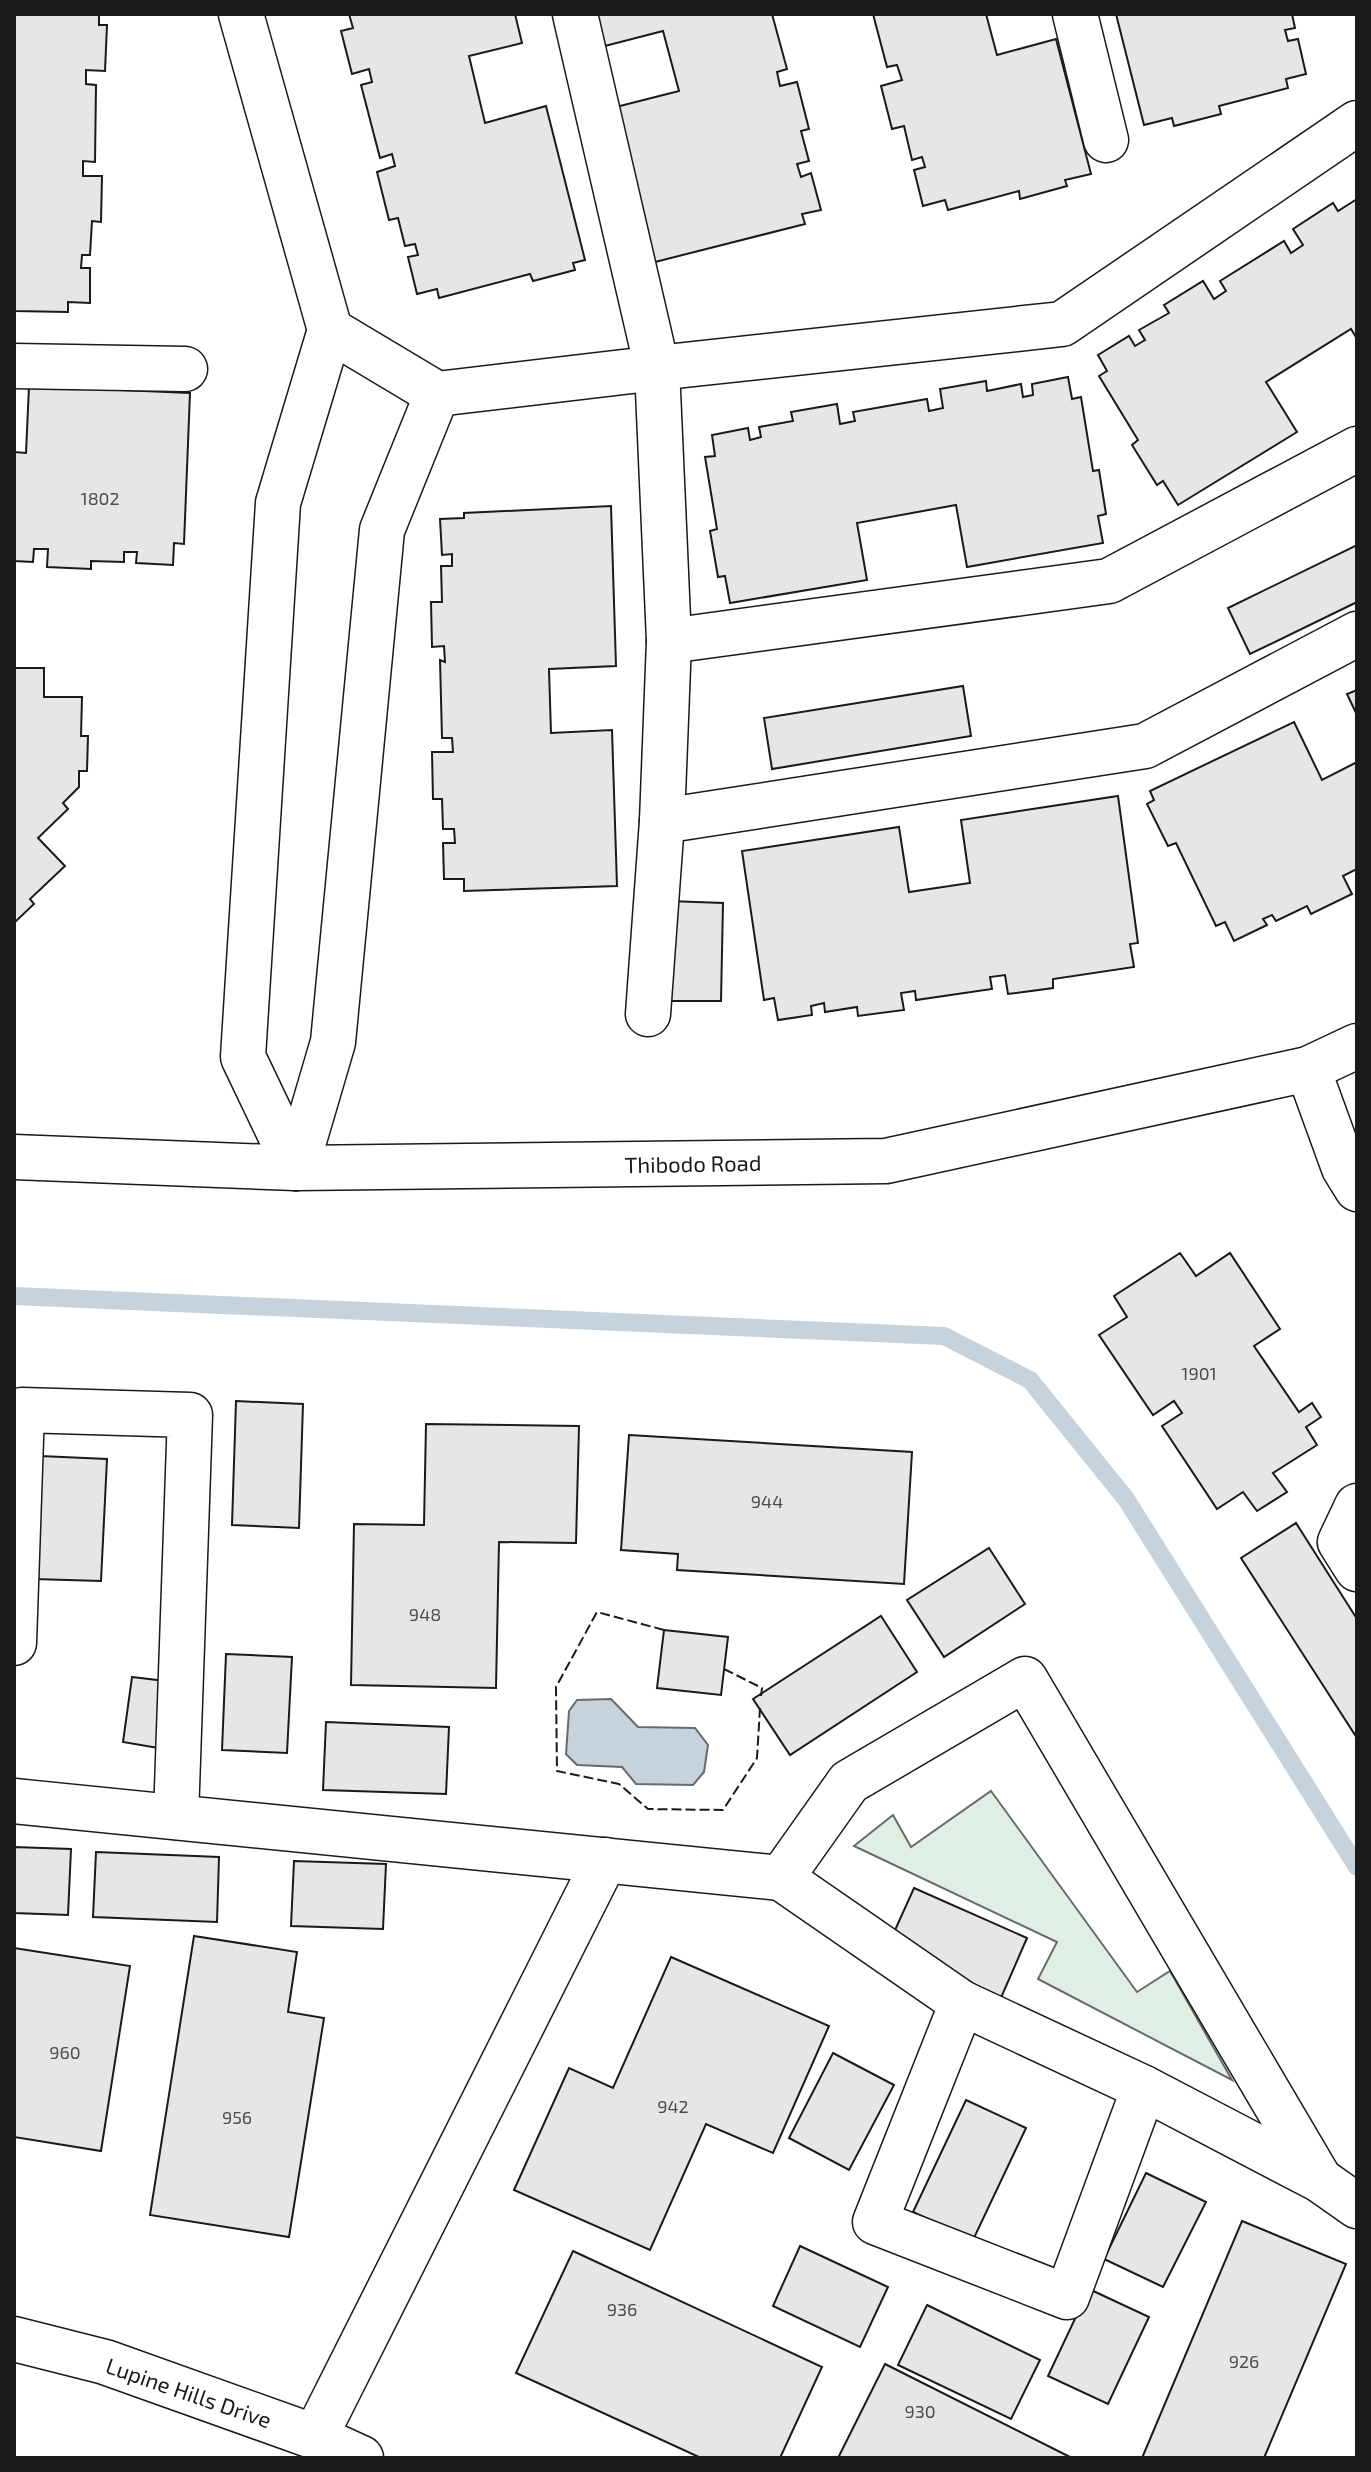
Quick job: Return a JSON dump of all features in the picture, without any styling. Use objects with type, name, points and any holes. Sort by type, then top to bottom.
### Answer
[{"type":"street","points":[[241,14],[330,330],[278,503],[243,1057],[296,1168]]},
{"type":"street","points":[[575,14],[657,368],[669,641],[662,821],[648,1014]]},
{"type":"street","points":[[1075,14],[1106,140]]},
{"type":"street","points":[[330,330],[437,394],[1062,324],[1357,123]]},
{"type":"street","points":[[14,366],[185,369]]},
{"type":"street","points":[[296,1168],[333,1042],[382,530],[437,394]]},
{"type":"street","points":[[669,641],[1109,581],[1357,449]]},
{"type":"street","points":[[662,821],[1145,746],[1357,634]]},
{"type":"street","name":"Thibodo Road","points":[[14,1157],[296,1168],[886,1161],[1308,1069],[1357,1046]]},
{"type":"street","points":[[1308,1069],[1344,1168],[1357,1189]]},
{"type":"street","points":[[14,1643],[22,1410],[190,1415],[176,1817]]},
{"type":"street","points":[[1357,1506],[1340,1542],[1357,1569]]},
{"type":"street","points":[[781,1878],[849,1782],[1025,1679],[1320,2180]]},
{"type":"street","points":[[14,1801],[781,1878],[962,2003],[1144,2088],[1320,2180],[1357,2206]]},
{"type":"street","points":[[315,2437],[605,1860]]},
{"type":"street","points":[[962,2003],[875,2222],[1067,2297],[1144,2088]]},
{"type":"street","name":"Lupine Hills Drive","points":[[14,2339],[105,2362],[315,2437],[361,2458]]},
{"type":"green space","points":[[991,1791],[1137,1992],[1170,1971],[1232,2080],[1038,1979],[1057,1942],[854,1846],[893,1815],[911,1847]]},
{"type":"shaded area","points":[[611,1699],[638,1727],[695,1728],[708,1745],[704,1772],[693,1785],[636,1784],[622,1767],[577,1765],[566,1754],[569,1711],[577,1700]]},
{"type":"building","points":[[14,14],[99,14],[99,25],[107,25],[105,71],[86,70],[86,84],[96,85],[95,162],[83,161],[83,176],[102,176],[101,222],[92,221],[90,255],[82,255],[81,268],[90,268],[90,303],[68,302],[68,312],[14,311]]},
{"type":"building","points":[[349,14],[515,14],[522,43],[469,56],[485,123],[546,106],[585,260],[573,263],[575,270],[533,281],[530,274],[439,298],[437,289],[417,294],[408,257],[418,255],[415,244],[405,246],[398,218],[389,220],[377,172],[395,166],[392,154],[380,158],[361,85],[372,82],[369,69],[352,74],[341,31],[353,28]]},
{"type":"building","points":[[593,14],[772,14],[787,69],[777,72],[780,86],[797,82],[809,129],[801,131],[809,161],[797,164],[801,177],[811,173],[821,210],[802,214],[805,224],[655,262],[616,107],[679,91],[663,31],[601,47]]},
{"type":"building","points":[[873,14],[986,14],[997,55],[1056,39],[1091,174],[1065,180],[1067,186],[1020,199],[1019,191],[948,210],[945,200],[923,206],[914,170],[925,167],[922,157],[912,160],[904,126],[892,129],[881,86],[902,80],[897,65],[887,67]]},
{"type":"building","points":[[1116,14],[1292,14],[1295,28],[1285,30],[1288,41],[1298,39],[1306,74],[1286,79],[1288,88],[1219,106],[1221,114],[1174,126],[1172,118],[1144,125]]},
{"type":"building","points":[[1357,199],[1357,339],[1351,329],[1266,382],[1297,432],[1178,505],[1163,481],[1157,485],[1132,445],[1138,440],[1099,376],[1107,371],[1098,355],[1129,336],[1135,346],[1145,340],[1139,330],[1169,313],[1164,305],[1203,281],[1214,299],[1226,291],[1220,281],[1284,241],[1291,253],[1303,245],[1293,229],[1333,203],[1338,211]]},
{"type":"building","points":[[1068,377],[1072,399],[1081,397],[1093,471],[1099,470],[1106,514],[1098,516],[1103,543],[967,567],[956,505],[857,523],[867,580],[730,603],[725,576],[718,577],[710,531],[717,529],[705,457],[715,456],[712,435],[748,428],[750,440],[761,437],[759,427],[793,421],[791,412],[837,404],[840,424],[855,421],[853,412],[927,399],[929,411],[943,408],[940,389],[986,381],[987,391],[1021,384],[1023,397],[1033,395],[1032,384]]},
{"type":"building","points":[[29,386],[190,393],[184,544],[174,543],[173,565],[136,563],[137,552],[124,552],[124,562],[91,561],[91,569],[47,567],[48,549],[34,549],[33,562],[14,561],[14,452],[26,453]]},
{"type":"building","points":[[611,506],[616,666],[549,669],[551,733],[612,730],[617,886],[464,891],[464,879],[444,879],[443,843],[455,843],[454,829],[443,829],[442,799],[433,799],[432,752],[453,752],[452,738],[442,738],[440,660],[445,662],[444,646],[432,647],[431,602],[442,602],[441,566],[452,566],[452,554],[442,555],[440,519],[464,518],[464,513]]},
{"type":"building","points":[[1357,545],[1357,602],[1250,654],[1228,608]]},
{"type":"building","points":[[14,668],[44,668],[44,697],[82,697],[81,736],[88,736],[87,771],[79,771],[79,787],[63,803],[68,809],[38,838],[65,866],[30,899],[34,904],[14,923]]},
{"type":"building","points":[[963,686],[971,736],[772,769],[764,718]]},
{"type":"building","points":[[1357,690],[1357,715],[1347,694]]},
{"type":"building","points":[[1294,722],[1322,780],[1357,762],[1357,869],[1343,876],[1352,894],[1311,914],[1307,906],[1276,921],[1272,915],[1263,919],[1267,925],[1234,941],[1225,922],[1216,926],[1176,843],[1168,846],[1147,804],[1154,800],[1150,791]]},
{"type":"building","points":[[1118,796],[1138,943],[1130,944],[1134,967],[1053,979],[1053,988],[1008,994],[1005,975],[990,977],[992,989],[916,1000],[915,991],[901,993],[904,1010],[858,1016],[857,1007],[825,1012],[824,1003],[811,1006],[812,1015],[778,1020],[774,998],[764,1000],[742,851],[899,827],[909,892],[970,883],[961,820]]},
{"type":"building","points":[[669,901],[723,903],[721,1001],[666,1001]]},
{"type":"building","points":[[1180,1253],[1196,1276],[1230,1253],[1280,1329],[1254,1346],[1299,1412],[1312,1403],[1321,1417],[1306,1427],[1317,1445],[1273,1473],[1287,1492],[1257,1511],[1243,1492],[1217,1509],[1162,1426],[1182,1413],[1174,1401],[1153,1415],[1099,1335],[1127,1317],[1114,1296]]},
{"type":"building","points":[[236,1401],[303,1404],[299,1528],[232,1525]]},
{"type":"building","points":[[426,1424],[579,1426],[576,1543],[499,1542],[496,1688],[351,1685],[354,1524],[424,1525]]},
{"type":"building","points":[[629,1435],[912,1452],[904,1584],[677,1570],[678,1554],[621,1550]]},
{"type":"building","points":[[40,1456],[107,1459],[101,1581],[34,1579]]},
{"type":"building","points":[[1296,1523],[1357,1619],[1357,1738],[1241,1558]]},
{"type":"building","points":[[989,1548],[1025,1604],[944,1657],[907,1600]]},
{"type":"building","points":[[881,1616],[917,1672],[790,1755],[753,1699]]},
{"type":"building","points":[[664,1630],[728,1637],[721,1695],[657,1688]]},
{"type":"building","points":[[226,1654],[292,1657],[287,1753],[222,1750]]},
{"type":"building","points":[[132,1677],[174,1682],[170,1750],[123,1742]]},
{"type":"building","points":[[326,1722],[449,1727],[446,1794],[323,1790]]},
{"type":"building","points":[[14,1847],[71,1849],[68,1915],[14,1913]]},
{"type":"building","points":[[96,1852],[219,1857],[217,1922],[93,1917]]},
{"type":"building","points":[[294,1861],[386,1864],[383,1929],[291,1926]]},
{"type":"building","points":[[914,1888],[1027,1938],[1000,2000],[886,1950]]},
{"type":"building","points":[[194,1936],[297,1952],[288,2012],[324,2018],[289,2237],[150,2215]]},
{"type":"building","points":[[14,1948],[130,1966],[101,2151],[14,2137]]},
{"type":"building","points":[[671,1957],[829,2026],[773,2153],[706,2124],[650,2250],[514,2190],[569,2068],[613,2088]]},
{"type":"building","points":[[833,2053],[894,2085],[849,2170],[789,2138]]},
{"type":"building","points":[[966,2100],[1026,2128],[973,2240],[913,2212]]},
{"type":"building","points":[[1146,2173],[1206,2202],[1163,2287],[1104,2259]]},
{"type":"building","points":[[1242,2221],[1346,2264],[1264,2458],[1142,2458]]},
{"type":"building","points":[[800,2246],[888,2287],[860,2347],[773,2306]]},
{"type":"building","points":[[573,2251],[822,2367],[780,2458],[701,2458],[516,2373]]},
{"type":"building","points":[[1089,2289],[1149,2317],[1108,2404],[1048,2376]]},
{"type":"building","points":[[927,2305],[1040,2360],[1011,2419],[898,2365]]},
{"type":"building","points":[[885,2364],[1072,2458],[838,2458]]},
{"type":"waterway","points":[[14,1296],[944,1336],[1030,1380],[1126,1499],[1357,1867]]},
{"type":"fence","points":[[664,1630],[597,1612],[556,1687],[557,1771],[619,1784],[648,1809],[723,1810],[757,1758],[760,1708]]},
{"type":"fence","points":[[724,1669],[762,1688],[761,1696]]}]
